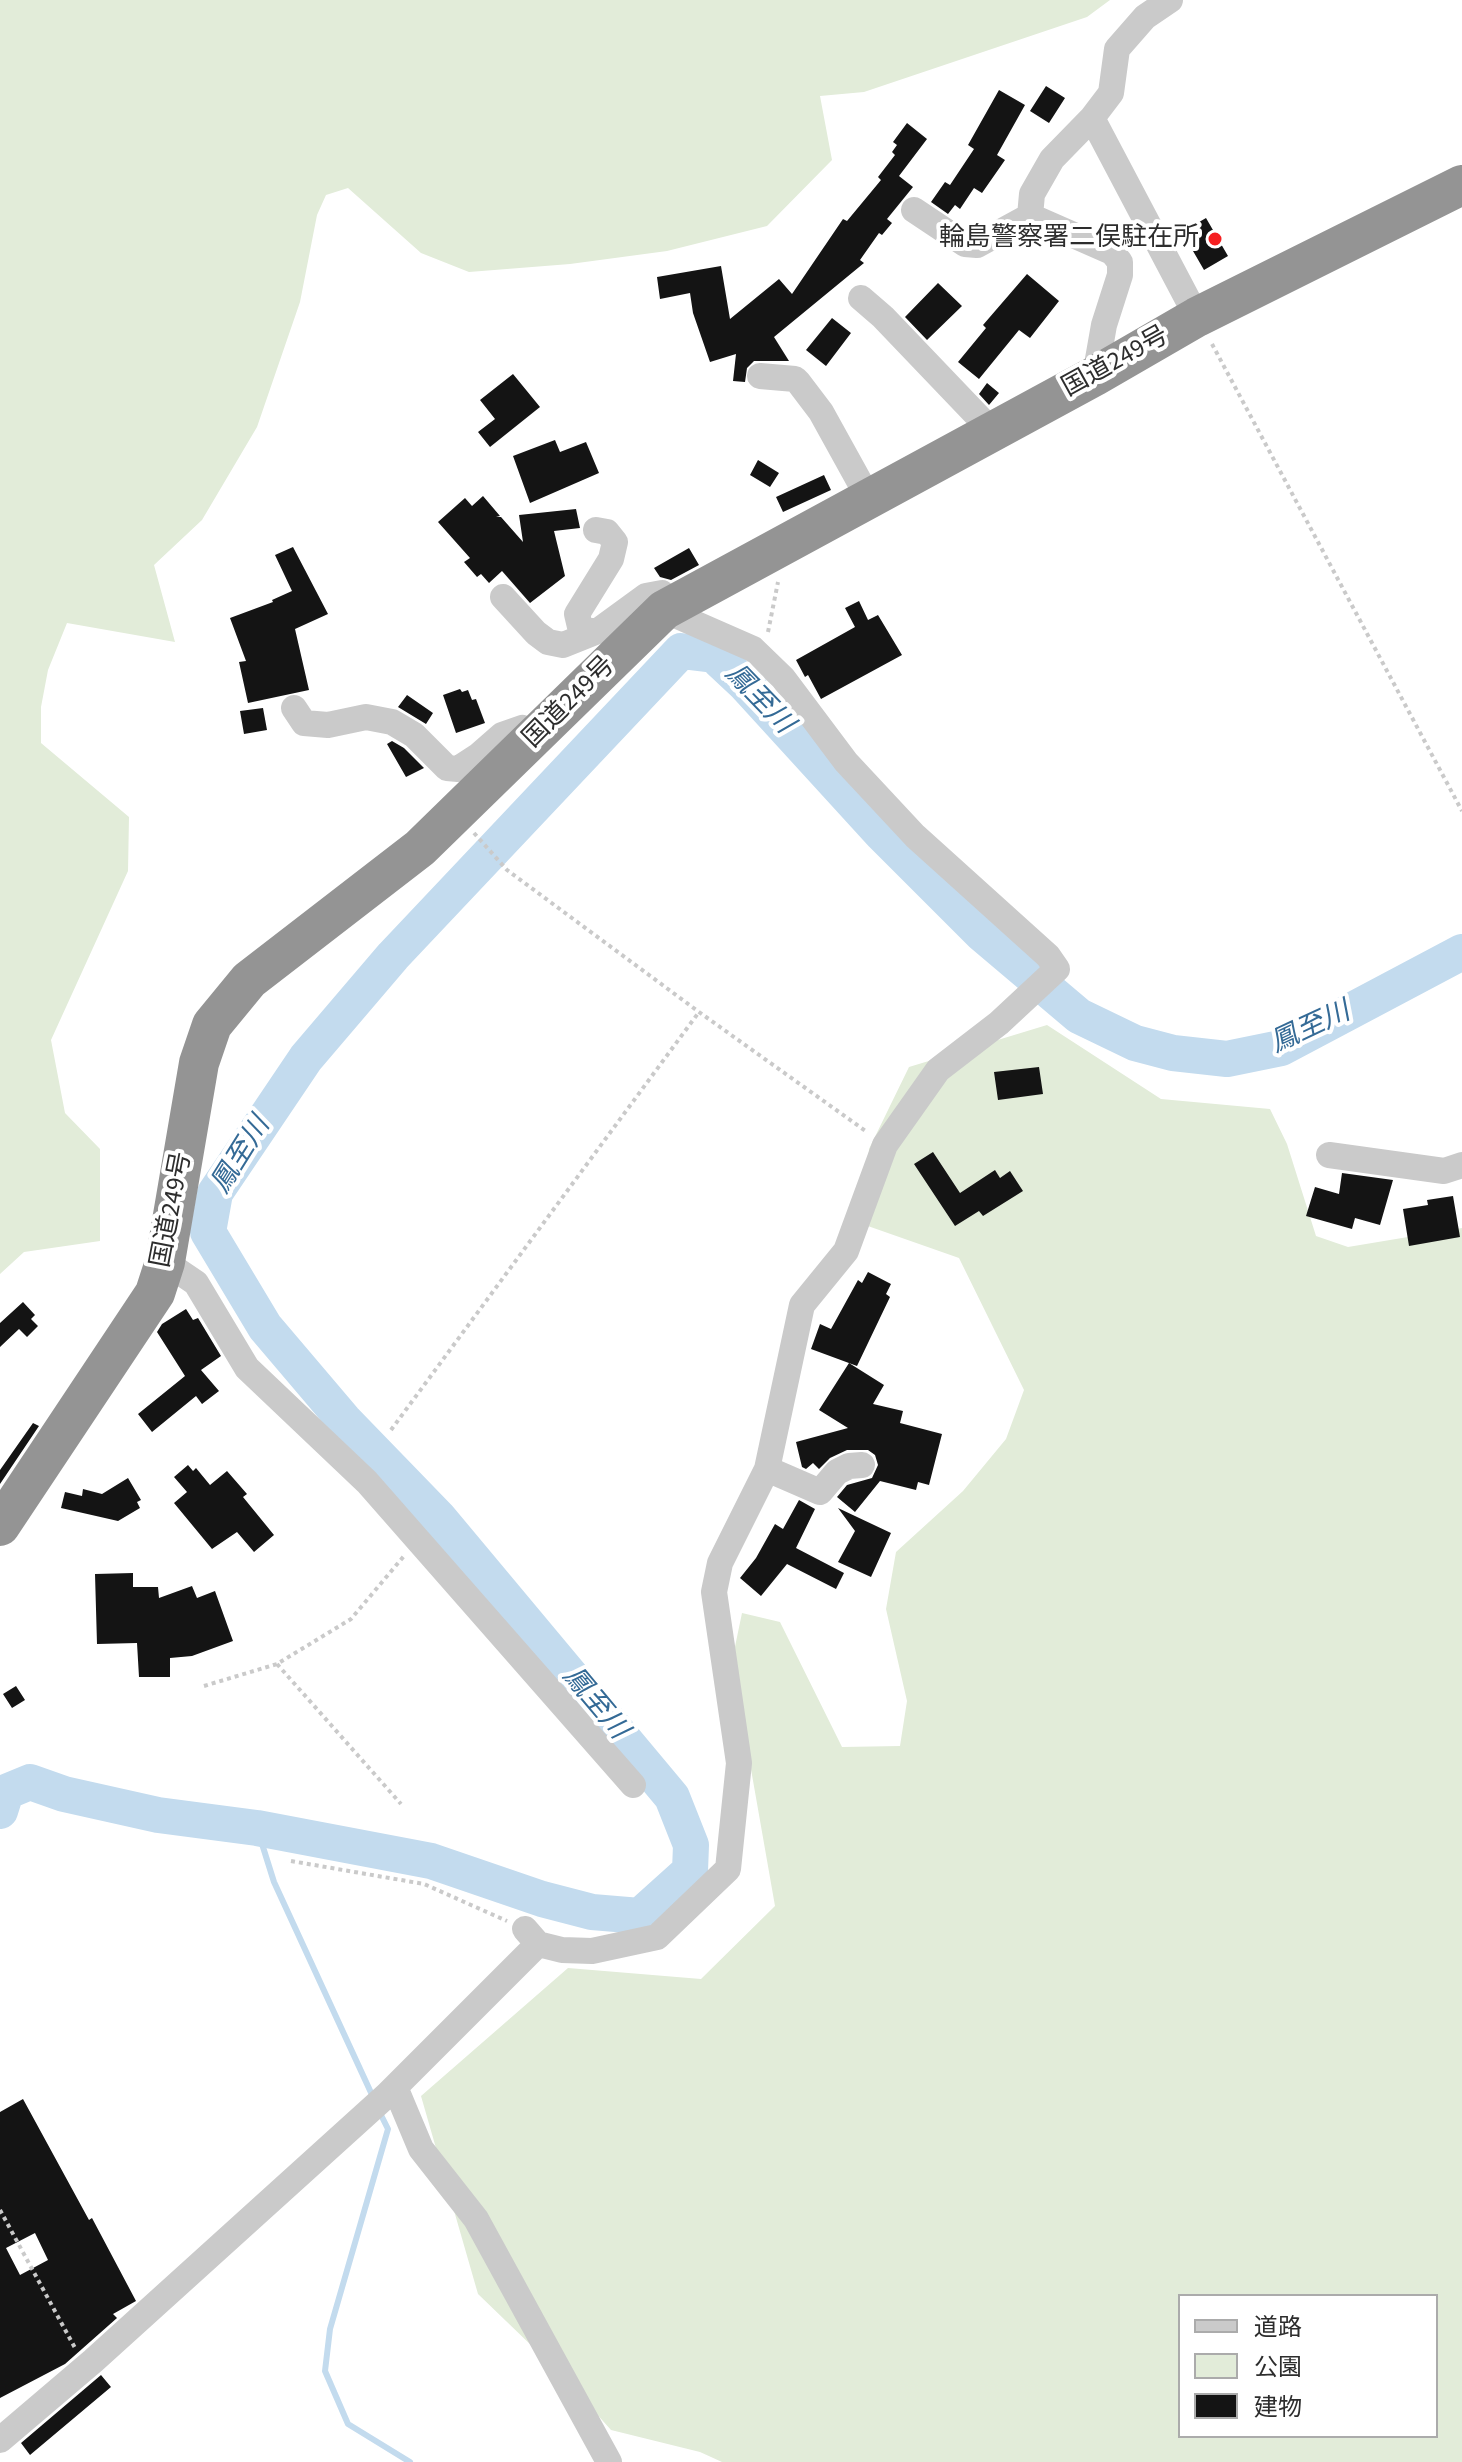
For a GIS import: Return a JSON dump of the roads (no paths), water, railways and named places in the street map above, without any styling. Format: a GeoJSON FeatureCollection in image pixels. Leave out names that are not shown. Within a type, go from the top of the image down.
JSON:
{"type":"FeatureCollection","features":[{"type":"Feature","properties":{"kind":"highway","name":"国道249号"},"geometry":{"type":"LineString","coordinates":[[0,1526],[155,1293],[165,1262],[199,1063],[212,1025],[249,980],[420,848],[668,608],[1095,376],[1197,317],[1462,185]]}},
{"type":"Feature","properties":{"kind":"street"},"geometry":{"type":"LineString","coordinates":[[1030,216],[1032,194],[1052,159],[1092,118],[1111,93],[1117,49],[1145,17],[1170,0]]}},
{"type":"Feature","properties":{"kind":"street"},"geometry":{"type":"LineString","coordinates":[[1092,118],[1197,317]]}},
{"type":"Feature","properties":{"kind":"street"},"geometry":{"type":"LineString","coordinates":[[914,210],[965,244],[977,245],[1030,216]]}},
{"type":"Feature","properties":{"kind":"street"},"geometry":{"type":"LineString","coordinates":[[1030,216],[1112,252],[1120,262],[1120,275],[1104,325],[1095,376]]}},
{"type":"Feature","properties":{"kind":"street"},"geometry":{"type":"LineString","coordinates":[[861,298],[992,431]]}},
{"type":"Feature","properties":{"kind":"street"},"geometry":{"type":"LineString","coordinates":[[760,376],[795,379],[799,383],[821,412],[868,497]]}},
{"type":"Feature","properties":{"kind":"street"},"geometry":{"type":"LineString","coordinates":[[596,530],[607,532],[615,542],[611,559],[577,614],[581,631],[598,631]]}},
{"type":"Feature","properties":{"kind":"street"},"geometry":{"type":"LineString","coordinates":[[0,2440],[86,2367],[391,2091],[531,1936],[562,1950],[592,1951],[657,1937],[728,1869],[739,1763],[714,1592],[720,1563],[767,1469],[802,1305],[846,1251],[885,1145],[938,1070],[999,1023],[1057,969],[1048,956],[915,836],[846,762],[783,678],[753,649],[668,608],[662,593],[646,596],[598,631],[563,645],[548,642],[536,633],[503,597]]}},
{"type":"Feature","properties":{"kind":"street"},"geometry":{"type":"LineString","coordinates":[[294,708],[304,723],[328,725],[366,717],[392,722],[414,735],[447,768],[458,769],[502,735],[522,728],[533,739]]}},
{"type":"Feature","properties":{"kind":"street"},"geometry":{"type":"LineString","coordinates":[[1329,1155],[1444,1171],[1462,1165]]}},
{"type":"Feature","properties":{"kind":"street"},"geometry":{"type":"LineString","coordinates":[[165,1262],[196,1283],[247,1368],[367,1482],[633,1785]]}},
{"type":"Feature","properties":{"kind":"street"},"geometry":{"type":"LineString","coordinates":[[767,1469],[820,1492],[837,1472],[849,1466],[862,1465]]}},
{"type":"Feature","properties":{"kind":"street"},"geometry":{"type":"LineString","coordinates":[[391,2091],[421,2149],[476,2219],[609,2462]]}},
{"type":"Feature","properties":{"kind":"waterway","name":"鳳至川"},"geometry":{"type":"LineString","coordinates":[[0,1811],[6,1792],[30,1782],[64,1794],[158,1815],[257,1828],[431,1861],[542,1899],[592,1912],[640,1916],[690,1871],[691,1845],[672,1797],[439,1518],[344,1420],[265,1327],[208,1232],[215,1193],[306,1058],[393,956],[681,651],[714,655],[745,684],[882,834],[982,934],[1079,1016],[1135,1043],[1173,1053],[1227,1059],[1281,1048],[1462,952]]}},
{"type":"Feature","properties":{"kind":"waterway"},"geometry":{"type":"LineString","coordinates":[[257,1828],[274,1882],[373,2097]]}},
{"type":"Feature","properties":{"kind":"waterway"},"geometry":{"type":"LineString","coordinates":[[379,2111],[388,2129],[330,2329],[325,2371],[348,2424],[410,2462]]}},
{"type":"Feature","properties":{"kind":"place","name":"輪島警察署二俣駐在所"},"geometry":{"type":"Point","coordinates":[1215,239]}}]}
